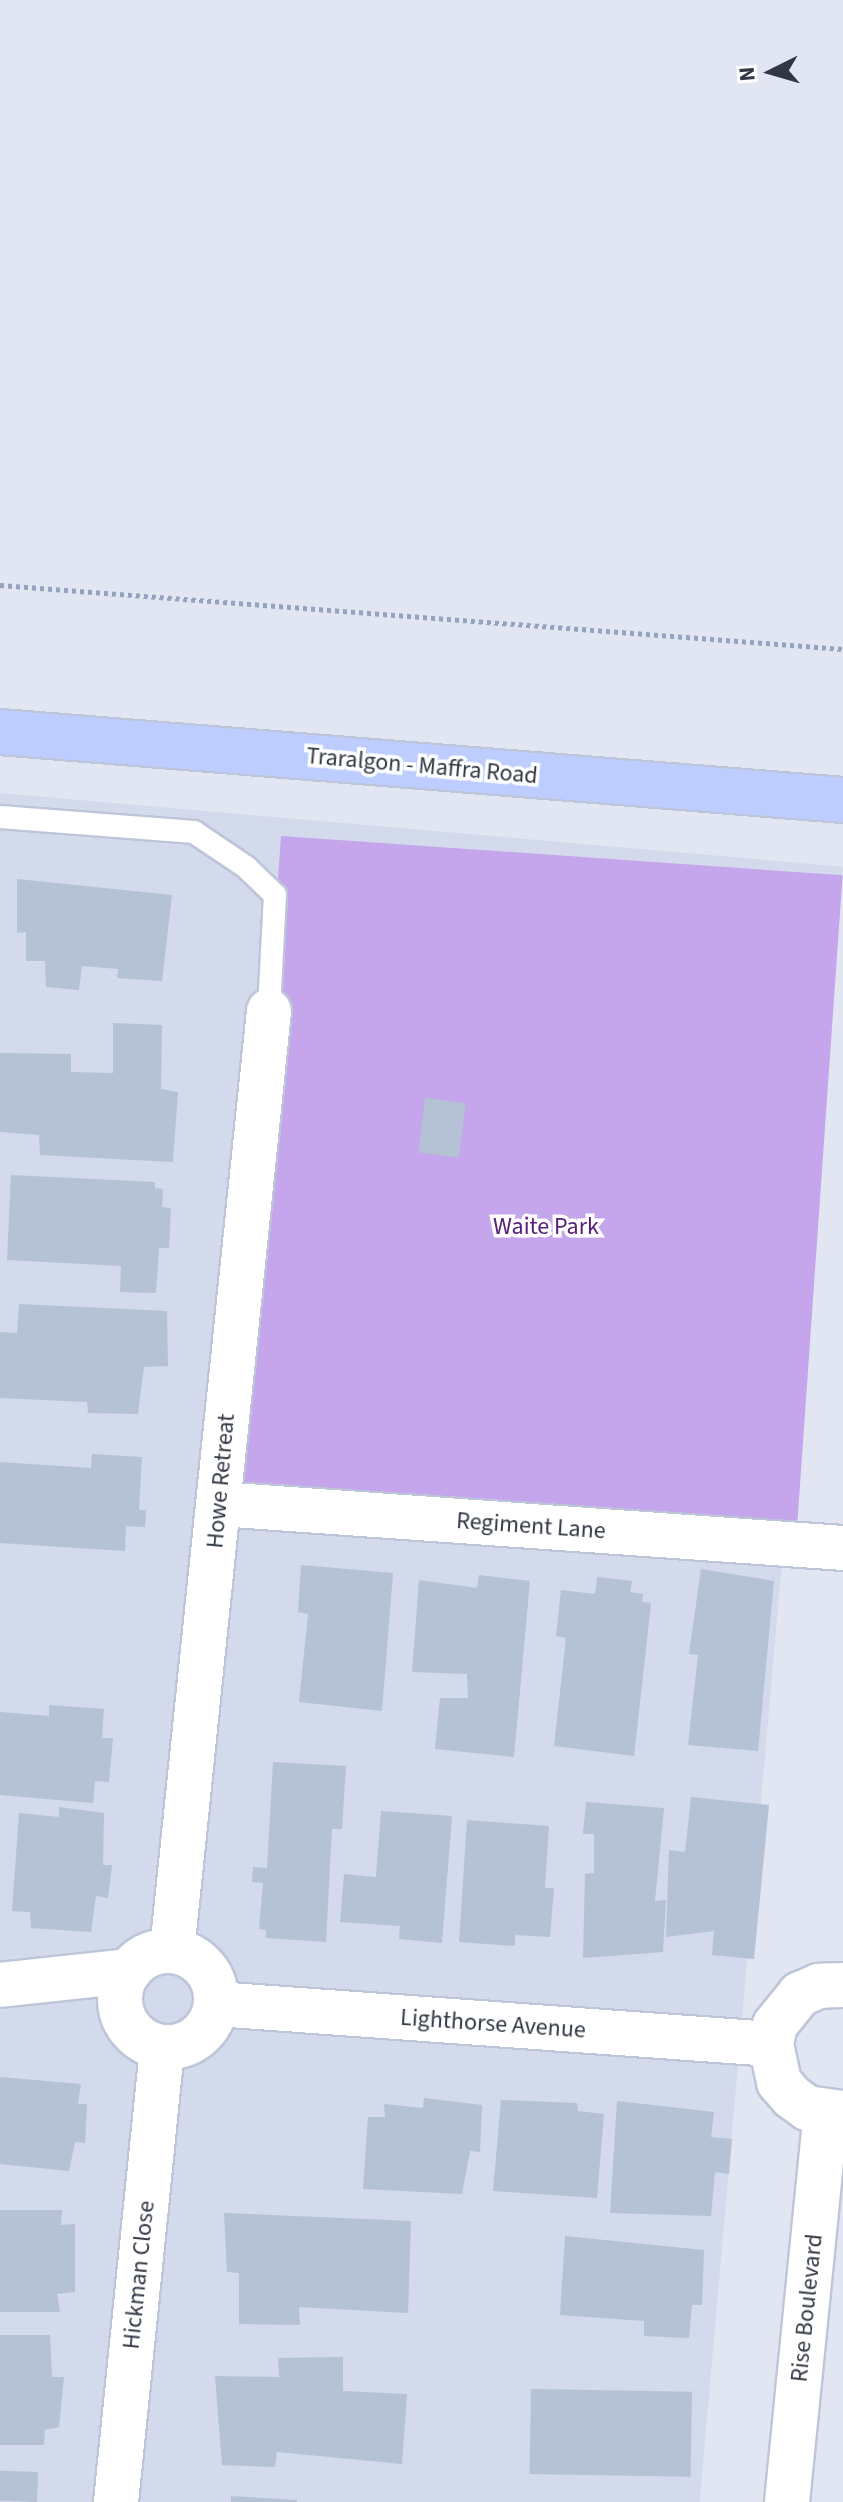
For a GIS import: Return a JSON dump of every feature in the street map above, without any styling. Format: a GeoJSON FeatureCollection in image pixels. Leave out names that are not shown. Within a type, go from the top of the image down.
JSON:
{"type":"FeatureCollection","features":[{"type":"Feature","properties":{"kind":"main road","name":"Traralgon - Maffra Road"},"geometry":{"type":"LineString","coordinates":[[0,732],[843,800]]}},
{"type":"Feature","properties":{"kind":"street","name":"Howe Retreat"},"geometry":{"type":"LineString","coordinates":[[172,1951],[269,1011]]}},
{"type":"Feature","properties":{"kind":"street","name":"Regiment Lane"},"geometry":{"type":"LineString","coordinates":[[219,1504],[843,1548]]}},
{"type":"Feature","properties":{"kind":"street"},"geometry":{"type":"LineString","coordinates":[[172,1951],[200,1963],[216,1989],[212,2020],[192,2042],[162,2048],[133,2033],[123,2019],[121,1986],[129,1971],[155,1952],[172,1951]]}},
{"type":"Feature","properties":{"kind":"street"},"geometry":{"type":"LineString","coordinates":[[11,1986],[38,1980],[129,1971]]}},
{"type":"Feature","properties":{"kind":"street"},"geometry":{"type":"LineString","coordinates":[[835,2113],[807,2108],[779,2082],[771,2044],[785,2007],[842,1974]]}},
{"type":"Feature","properties":{"kind":"street"},"geometry":{"type":"LineString","coordinates":[[11,1986],[35,2001],[123,2019]]}},
{"type":"Feature","properties":{"kind":"street","name":"Lighthorse Avenue"},"geometry":{"type":"LineString","coordinates":[[216,2004],[771,2044]]}},
{"type":"Feature","properties":{"kind":"street","name":"Hickman Close"},"geometry":{"type":"LineString","coordinates":[[116,2502],[162,2048]]}},
{"type":"Feature","properties":{"kind":"street","name":"Rise Boulevard"},"geometry":{"type":"LineString","coordinates":[[787,2502],[835,2113]]}},
{"type":"Feature","properties":{"kind":"lane"},"geometry":{"type":"LineString","coordinates":[[0,817],[194,832],[246,867],[275,895],[269,1011]]}},
{"type":"Feature","properties":{"kind":"path"},"geometry":{"type":"LineString","coordinates":[[0,585],[843,649]]}},
{"type":"Feature","properties":{"kind":"shaded area"},"geometry":{"type":"Polygon","coordinates":[[[0,793],[843,867],[700,2502],[0,2502],[0,793]]]}},
{"type":"Feature","properties":{"kind":"green space","name":"Waite Park"},"geometry":{"type":"Polygon","coordinates":[[[281,836],[843,875],[796,1545],[234,1505],[281,836]]]}},
{"type":"Feature","properties":{"kind":"building"},"geometry":{"type":"Polygon","coordinates":[[[17,879],[172,895],[162,981],[117,978],[118,969],[82,966],[79,990],[46,987],[45,961],[26,961],[26,932],[17,933],[17,879]]]}},
{"type":"Feature","properties":{"kind":"building"},"geometry":{"type":"Polygon","coordinates":[[[113,1023],[162,1025],[161,1089],[178,1092],[173,1162],[40,1155],[39,1135],[0,1132],[0,1053],[71,1054],[71,1072],[113,1073],[113,1023]]]}},
{"type":"Feature","properties":{"kind":"building"},"geometry":{"type":"Polygon","coordinates":[[[425,1098],[466,1103],[459,1158],[418,1153],[425,1098]]]}},
{"type":"Feature","properties":{"kind":"building"},"geometry":{"type":"Polygon","coordinates":[[[11,1175],[155,1182],[155,1188],[163,1189],[162,1207],[171,1208],[169,1248],[159,1248],[156,1293],[120,1292],[121,1266],[7,1260],[11,1175]]]}},
{"type":"Feature","properties":{"kind":"building"},"geometry":{"type":"Polygon","coordinates":[[[19,1304],[167,1311],[168,1366],[144,1367],[138,1414],[88,1413],[87,1402],[0,1398],[0,1332],[17,1333],[19,1304]]]}},
{"type":"Feature","properties":{"kind":"building"},"geometry":{"type":"Polygon","coordinates":[[[92,1454],[142,1457],[139,1510],[146,1510],[145,1527],[126,1526],[125,1551],[0,1543],[0,1462],[91,1468],[92,1454]]]}},
{"type":"Feature","properties":{"kind":"building"},"geometry":{"type":"Polygon","coordinates":[[[301,1565],[393,1573],[382,1711],[299,1702],[308,1614],[298,1612],[301,1565]]]}},
{"type":"Feature","properties":{"kind":"building"},"geometry":{"type":"Polygon","coordinates":[[[701,1569],[774,1581],[758,1751],[688,1745],[698,1655],[689,1654],[701,1569]]]}},
{"type":"Feature","properties":{"kind":"building"},"geometry":{"type":"Polygon","coordinates":[[[479,1575],[530,1581],[514,1757],[435,1749],[440,1698],[468,1698],[467,1674],[412,1672],[419,1580],[477,1588],[479,1575]]]}},
{"type":"Feature","properties":{"kind":"building"},"geometry":{"type":"Polygon","coordinates":[[[597,1577],[632,1581],[630,1592],[643,1594],[642,1602],[651,1603],[634,1756],[554,1746],[566,1638],[556,1636],[561,1590],[595,1594],[597,1577]]]}},
{"type":"Feature","properties":{"kind":"building"},"geometry":{"type":"Polygon","coordinates":[[[49,1705],[104,1709],[102,1738],[113,1738],[109,1782],[95,1781],[93,1803],[0,1795],[0,1712],[49,1716],[49,1705]]]}},
{"type":"Feature","properties":{"kind":"building"},"geometry":{"type":"Polygon","coordinates":[[[273,1762],[346,1766],[342,1829],[332,1829],[326,1942],[266,1938],[266,1930],[259,1929],[263,1883],[252,1882],[253,1867],[267,1868],[273,1762]]]}},
{"type":"Feature","properties":{"kind":"building"},"geometry":{"type":"Polygon","coordinates":[[[691,1797],[769,1805],[754,1959],[712,1955],[714,1931],[666,1937],[669,1850],[685,1852],[691,1797]]]}},
{"type":"Feature","properties":{"kind":"building"},"geometry":{"type":"Polygon","coordinates":[[[586,1802],[664,1808],[655,1901],[666,1900],[663,1952],[583,1958],[585,1874],[594,1873],[594,1834],[583,1834],[586,1802]]]}},
{"type":"Feature","properties":{"kind":"building"},"geometry":{"type":"Polygon","coordinates":[[[59,1807],[104,1813],[103,1865],[112,1865],[108,1898],[96,1896],[91,1932],[31,1928],[30,1912],[12,1911],[19,1813],[59,1817],[59,1807]]]}},
{"type":"Feature","properties":{"kind":"building"},"geometry":{"type":"Polygon","coordinates":[[[381,1811],[452,1816],[442,1943],[399,1939],[400,1926],[340,1922],[344,1874],[376,1877],[381,1811]]]}},
{"type":"Feature","properties":{"kind":"building"},"geometry":{"type":"Polygon","coordinates":[[[467,1820],[549,1826],[545,1888],[554,1888],[550,1937],[515,1935],[515,1946],[459,1942],[467,1820]]]}},
{"type":"Feature","properties":{"kind":"building"},"geometry":{"type":"Polygon","coordinates":[[[0,2077],[81,2084],[78,2104],[87,2104],[85,2143],[75,2142],[69,2171],[0,2164],[0,2077]]]}},
{"type":"Feature","properties":{"kind":"building"},"geometry":{"type":"Polygon","coordinates":[[[424,2098],[482,2105],[480,2152],[470,2151],[462,2194],[363,2189],[368,2117],[385,2117],[384,2104],[423,2108],[424,2098]]]}},
{"type":"Feature","properties":{"kind":"building"},"geometry":{"type":"Polygon","coordinates":[[[501,2100],[577,2103],[578,2111],[604,2114],[597,2198],[493,2191],[501,2100]]]}},
{"type":"Feature","properties":{"kind":"building"},"geometry":{"type":"Polygon","coordinates":[[[617,2101],[714,2112],[711,2137],[732,2139],[729,2174],[715,2172],[711,2216],[610,2213],[617,2101]]]}},
{"type":"Feature","properties":{"kind":"building"},"geometry":{"type":"Polygon","coordinates":[[[0,2210],[62,2210],[61,2225],[75,2224],[75,2292],[57,2294],[60,2312],[0,2312],[0,2210]]]}},
{"type":"Feature","properties":{"kind":"building"},"geometry":{"type":"Polygon","coordinates":[[[224,2213],[411,2221],[408,2313],[299,2307],[300,2325],[239,2324],[239,2273],[227,2272],[224,2213]]]}},
{"type":"Feature","properties":{"kind":"building"},"geometry":{"type":"Polygon","coordinates":[[[565,2236],[704,2250],[702,2305],[692,2305],[689,2338],[644,2336],[644,2321],[560,2315],[565,2236]]]}},
{"type":"Feature","properties":{"kind":"building"},"geometry":{"type":"Polygon","coordinates":[[[0,2335],[50,2335],[52,2377],[64,2377],[59,2427],[45,2430],[44,2445],[0,2445],[0,2335]]]}},
{"type":"Feature","properties":{"kind":"building"},"geometry":{"type":"Polygon","coordinates":[[[343,2357],[343,2391],[407,2394],[402,2464],[277,2452],[275,2467],[222,2465],[215,2376],[279,2377],[278,2358],[343,2357]]]}},
{"type":"Feature","properties":{"kind":"building"},"geometry":{"type":"Polygon","coordinates":[[[531,2389],[692,2392],[690,2477],[530,2474],[531,2389]]]}},
{"type":"Feature","properties":{"kind":"building"},"geometry":{"type":"Polygon","coordinates":[[[0,2471],[38,2472],[37,2502],[0,2501],[0,2471]]]}},
{"type":"Feature","properties":{"kind":"building"},"geometry":{"type":"Polygon","coordinates":[[[231,2496],[297,2500],[297,2502],[231,2502],[231,2496]]]}}]}
